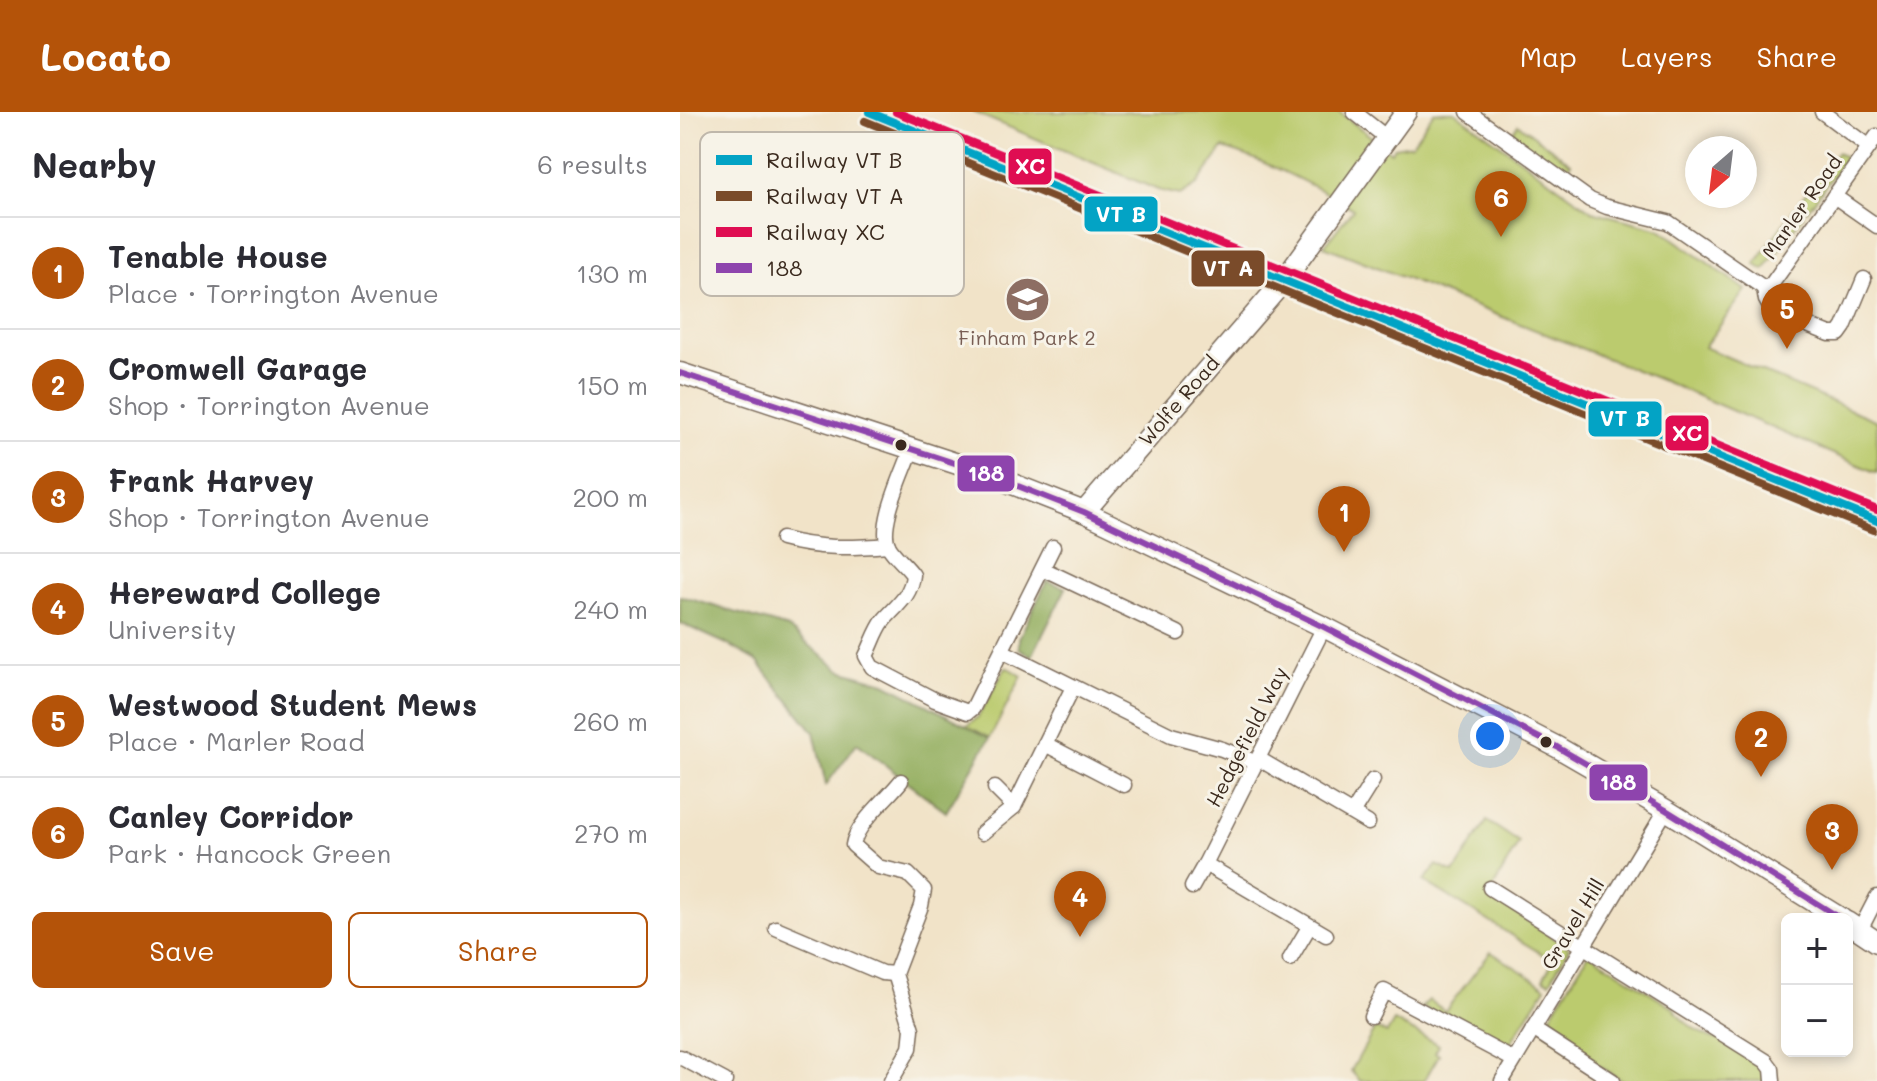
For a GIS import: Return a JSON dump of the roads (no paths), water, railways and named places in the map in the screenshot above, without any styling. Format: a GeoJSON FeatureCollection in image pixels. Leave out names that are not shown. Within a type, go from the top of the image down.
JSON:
{"type":"FeatureCollection","features":[{"type":"Feature","properties":{"kind":"street"},"geometry":{"type":"LineString","coordinates":[[1354,112],[1387,138]]}},
{"type":"Feature","properties":{"kind":"street"},"geometry":{"type":"LineString","coordinates":[[1290,272],[1406,112]]}},
{"type":"Feature","properties":{"kind":"street"},"geometry":{"type":"LineString","coordinates":[[1468,112],[1590,200],[1668,222],[1764,288]]}},
{"type":"Feature","properties":{"kind":"street"},"geometry":{"type":"LineString","coordinates":[[1822,112],[1873,141]]}},
{"type":"Feature","properties":{"kind":"street","name":"Marler Road"},"geometry":{"type":"LineString","coordinates":[[1864,279],[1839,334],[1830,334],[1772,311],[1764,288],[1771,285],[1873,141]]}},
{"type":"Feature","properties":{"kind":"street"},"geometry":{"type":"LineString","coordinates":[[1834,196],[1877,226]]}},
{"type":"Feature","properties":{"kind":"street","name":"Wolfe Road"},"geometry":{"type":"LineString","coordinates":[[1084,512],[1275,291]]}},
{"type":"Feature","properties":{"kind":"street"},"geometry":{"type":"LineString","coordinates":[[680,373],[1005,480],[1084,512],[1480,706],[1666,810],[1856,928],[1877,897]]}},
{"type":"Feature","properties":{"kind":"street"},"geometry":{"type":"LineString","coordinates":[[911,451],[890,509],[886,532],[888,545],[913,575],[912,586],[882,622],[866,656],[872,667],[935,700],[968,712],[973,708],[1053,547]]}},
{"type":"Feature","properties":{"kind":"street"},"geometry":{"type":"LineString","coordinates":[[782,539],[809,547],[835,549],[888,545]]}},
{"type":"Feature","properties":{"kind":"street"},"geometry":{"type":"LineString","coordinates":[[1043,569],[1178,633]]}},
{"type":"Feature","properties":{"kind":"street","name":"Hedgefield Way"},"geometry":{"type":"LineString","coordinates":[[1192,887],[1324,627]]}},
{"type":"Feature","properties":{"kind":"street"},"geometry":{"type":"LineString","coordinates":[[1002,651],[1171,735],[1258,761],[1368,823]]}},
{"type":"Feature","properties":{"kind":"street"},"geometry":{"type":"LineString","coordinates":[[982,833],[1014,807],[1073,687]]}},
{"type":"Feature","properties":{"kind":"street"},"geometry":{"type":"LineString","coordinates":[[1045,744],[1124,785]]}},
{"type":"Feature","properties":{"kind":"street"},"geometry":{"type":"LineString","coordinates":[[1353,812],[1373,780]]}},
{"type":"Feature","properties":{"kind":"street"},"geometry":{"type":"LineString","coordinates":[[891,1081],[910,1048],[912,1029],[895,974],[924,890],[908,874],[878,867],[853,845],[861,828],[901,781]]}},
{"type":"Feature","properties":{"kind":"street"},"geometry":{"type":"LineString","coordinates":[[995,788],[1014,807]]}},
{"type":"Feature","properties":{"kind":"street","name":"Gravel Hill"},"geometry":{"type":"LineString","coordinates":[[1502,1081],[1666,810]]}},
{"type":"Feature","properties":{"kind":"street"},"geometry":{"type":"LineString","coordinates":[[1205,864],[1326,935]]}},
{"type":"Feature","properties":{"kind":"street"},"geometry":{"type":"LineString","coordinates":[[1490,888],[1766,1061],[1772,1069],[1773,1081]]}},
{"type":"Feature","properties":{"kind":"street"},"geometry":{"type":"LineString","coordinates":[[1290,959],[1309,927]]}},
{"type":"Feature","properties":{"kind":"street"},"geometry":{"type":"LineString","coordinates":[[776,928],[882,973],[895,974]]}},
{"type":"Feature","properties":{"kind":"street"},"geometry":{"type":"LineString","coordinates":[[1371,1016],[1384,991],[1514,1060]]}},
{"type":"Feature","properties":{"kind":"street"},"geometry":{"type":"LineString","coordinates":[[1533,1029],[1613,1081]]}},
{"type":"Feature","properties":{"kind":"street"},"geometry":{"type":"LineString","coordinates":[[680,1057],[725,1081]]}},
{"type":"Feature","properties":{"kind":"rail line","name":"XC"},"geometry":{"type":"LineString","coordinates":[[896,112],[945,132]]}},
{"type":"Feature","properties":{"kind":"rail line","name":"XC"},"geometry":{"type":"LineString","coordinates":[[964,140],[1877,510]]}},
{"type":"Feature","properties":{"kind":"place","name":"Canley Corridor"},"geometry":{"type":"Point","coordinates":[1501,237]}},
{"type":"Feature","properties":{"kind":"place","name":"Finham Park 2"},"geometry":{"type":"Point","coordinates":[1027,299]}},
{"type":"Feature","properties":{"kind":"place","name":"Westwood Student Mews"},"geometry":{"type":"Point","coordinates":[1787,349]}},
{"type":"Feature","properties":{"kind":"place","name":"Tenable House"},"geometry":{"type":"Point","coordinates":[1344,552]}},
{"type":"Feature","properties":{"kind":"place","name":"Cromwell Garage"},"geometry":{"type":"Point","coordinates":[1761,777]}},
{"type":"Feature","properties":{"kind":"place","name":"Frank Harvey"},"geometry":{"type":"Point","coordinates":[1832,870]}},
{"type":"Feature","properties":{"kind":"place","name":"Hereward College"},"geometry":{"type":"Point","coordinates":[1080,937]}}]}
